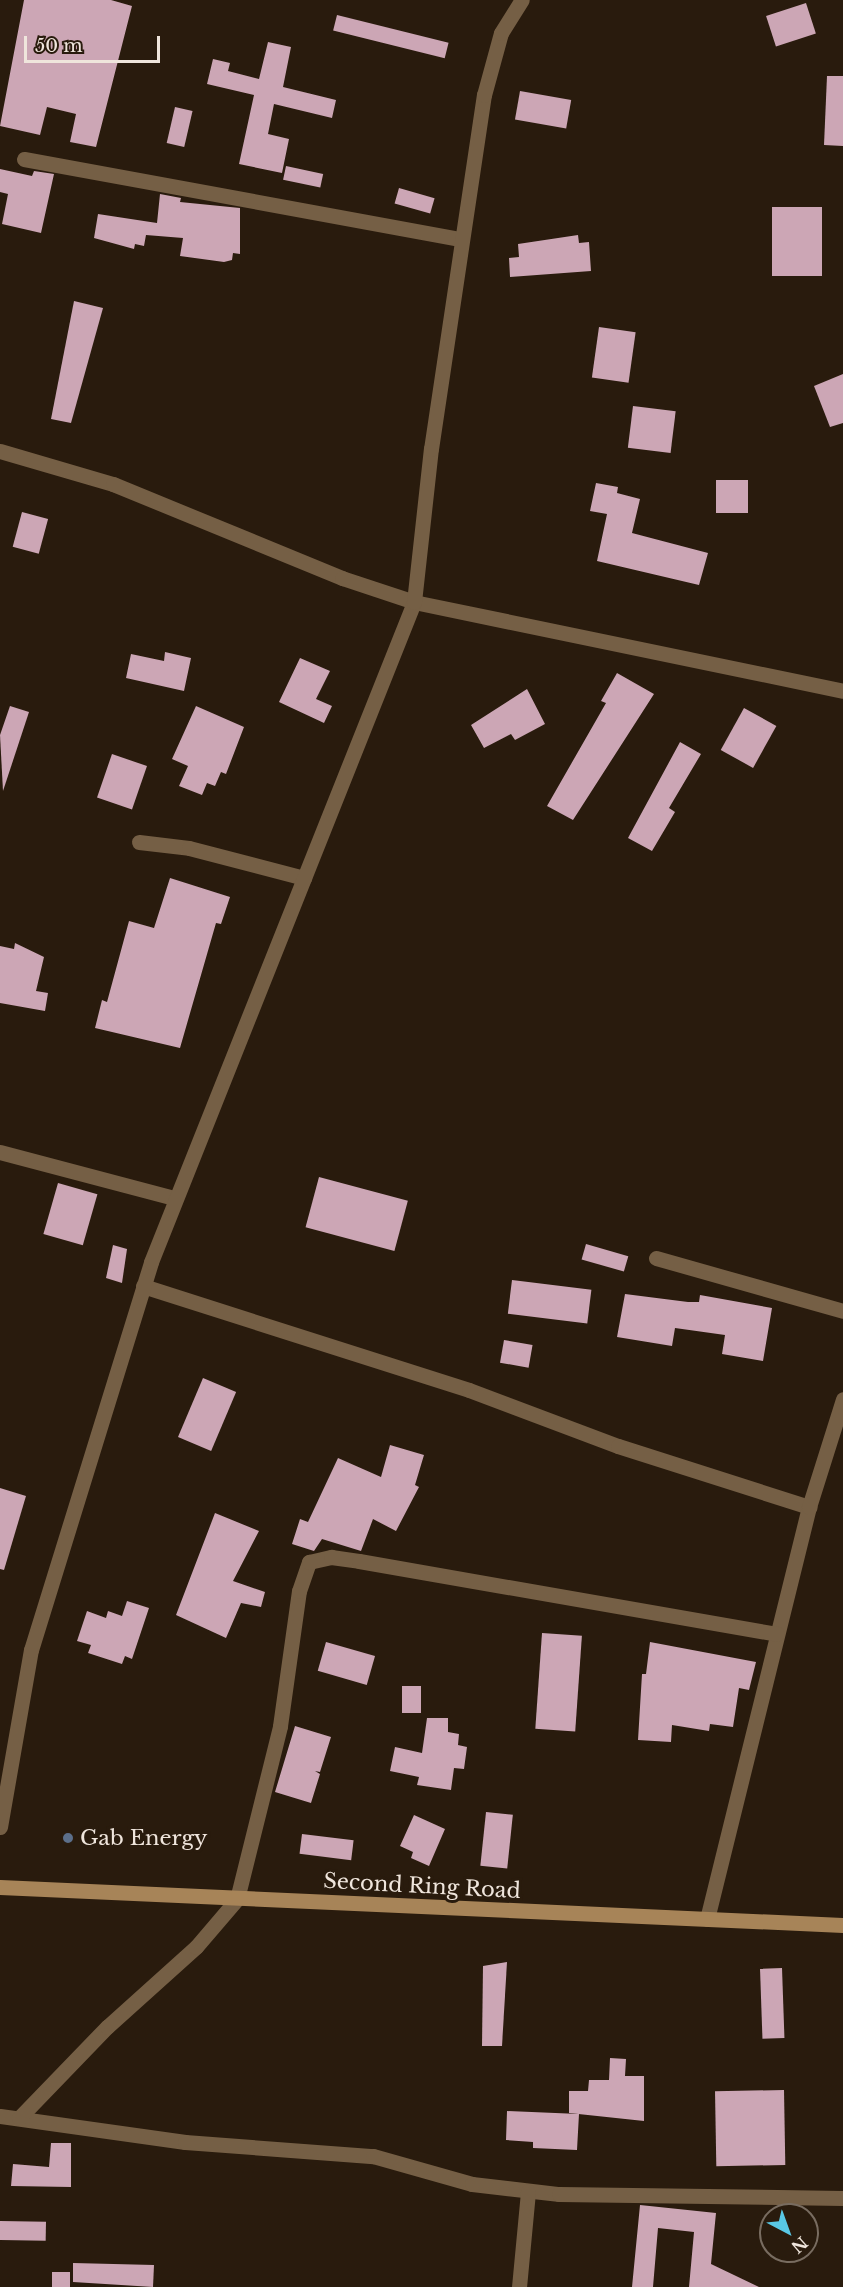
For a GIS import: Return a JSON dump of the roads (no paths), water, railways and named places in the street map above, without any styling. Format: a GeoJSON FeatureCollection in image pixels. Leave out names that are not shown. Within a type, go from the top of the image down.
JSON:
{"type":"FeatureCollection","features":[{"type":"Feature","properties":{"kind":"street"},"geometry":{"type":"LineString","coordinates":[[0,1827],[31,1650],[143,1286],[174,1198],[414,602],[431,449],[484,95],[501,33],[522,0]]}},
{"type":"Feature","properties":{"kind":"street"},"geometry":{"type":"LineString","coordinates":[[24,159],[462,239]]}},
{"type":"Feature","properties":{"kind":"street"},"geometry":{"type":"LineString","coordinates":[[0,451],[113,484],[342,578],[414,602],[843,691]]}},
{"type":"Feature","properties":{"kind":"street"},"geometry":{"type":"LineString","coordinates":[[139,842],[189,848],[304,878]]}},
{"type":"Feature","properties":{"kind":"street"},"geometry":{"type":"LineString","coordinates":[[0,1152],[174,1198]]}},
{"type":"Feature","properties":{"kind":"street"},"geometry":{"type":"LineString","coordinates":[[656,1258],[843,1311]]}},
{"type":"Feature","properties":{"kind":"street"},"geometry":{"type":"LineString","coordinates":[[143,1286],[470,1390],[618,1446],[809,1507]]}},
{"type":"Feature","properties":{"kind":"street"},"geometry":{"type":"LineString","coordinates":[[707,1919],[809,1507],[843,1400]]}},
{"type":"Feature","properties":{"kind":"street"},"geometry":{"type":"LineString","coordinates":[[20,2118],[107,2027],[196,1947],[237,1899],[278,1738],[292,1660],[298,1591],[309,1562],[331,1557],[359,1561],[777,1634]]}},
{"type":"Feature","properties":{"kind":"street","name":"Second Ring Road"},"geometry":{"type":"LineString","coordinates":[[0,1887],[843,1925]]}},
{"type":"Feature","properties":{"kind":"street"},"geometry":{"type":"LineString","coordinates":[[0,2116],[185,2142],[373,2156],[472,2184],[528,2191],[843,2198]]}},
{"type":"Feature","properties":{"kind":"street"},"geometry":{"type":"LineString","coordinates":[[519,2287],[528,2191]]}},
{"type":"Feature","properties":{"kind":"place","name":"Gab Energy"},"geometry":{"type":"Point","coordinates":[68,1838]}}]}
